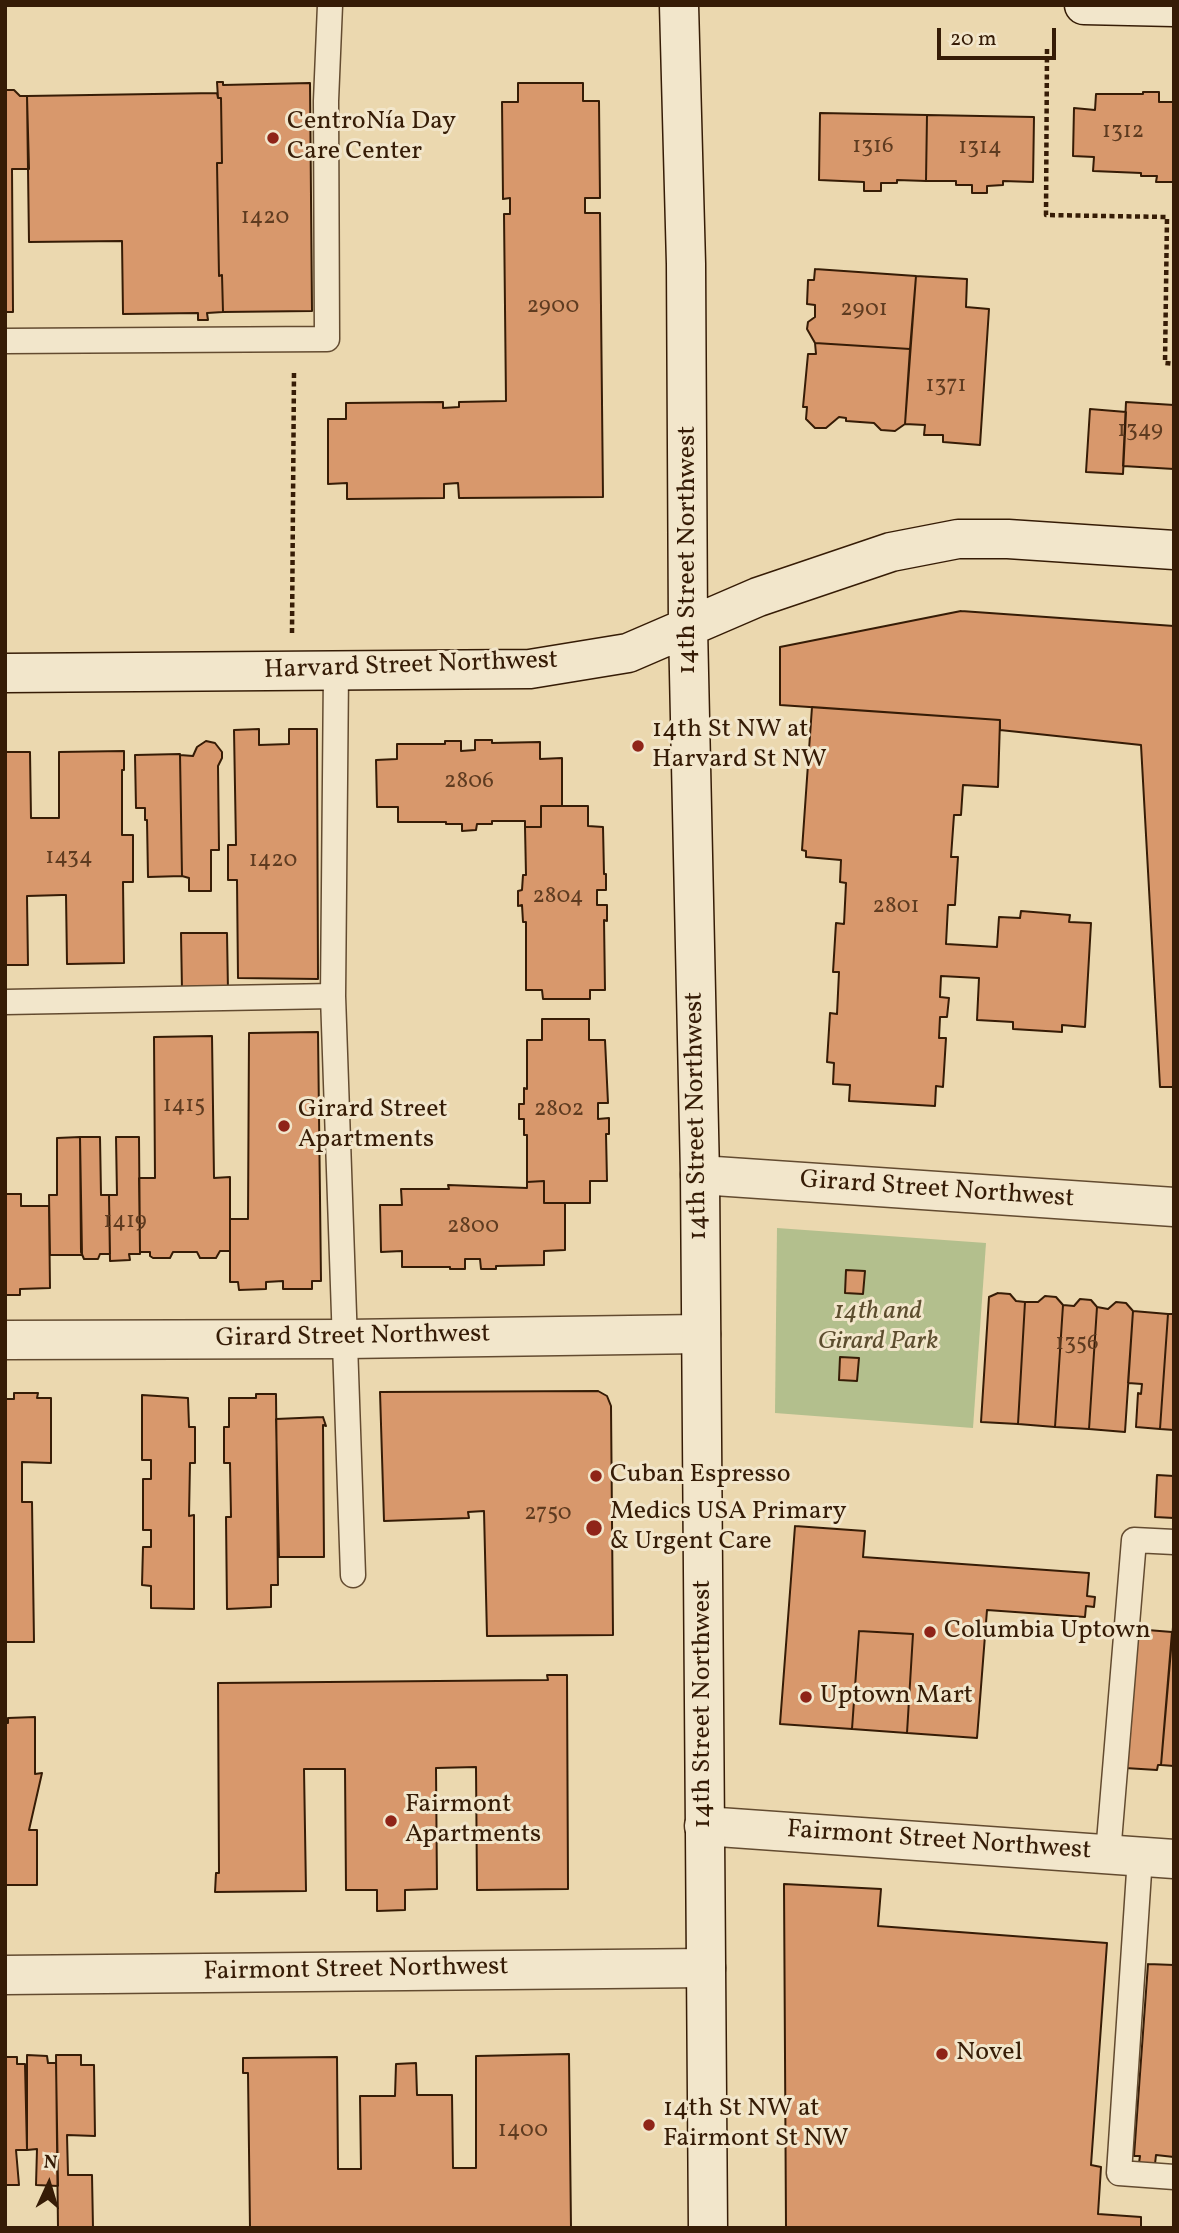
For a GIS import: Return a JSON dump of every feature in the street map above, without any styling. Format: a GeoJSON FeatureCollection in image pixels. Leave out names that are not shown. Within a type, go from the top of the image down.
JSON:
{"type":"FeatureCollection","features":[{"type":"Feature","properties":{"kind":"main road","name":"14th Street Northwest"},"geometry":{"type":"LineString","coordinates":[[679,5],[686,264],[688,627],[700,1175],[708,2228]]}},
{"type":"Feature","properties":{"kind":"main road"},"geometry":{"type":"LineString","coordinates":[[1084,5],[1174,7]]}},
{"type":"Feature","properties":{"kind":"main road","name":"Harvard Street Northwest"},"geometry":{"type":"LineString","coordinates":[[5,673],[530,669],[628,653],[758,597],[891,552],[958,539],[1008,539],[1174,550]]}},
{"type":"Feature","properties":{"kind":"main road","name":"Girard Street Northwest"},"geometry":{"type":"LineString","coordinates":[[700,1175],[1174,1207]]}},
{"type":"Feature","properties":{"kind":"main road","name":"Girard Street Northwest"},"geometry":{"type":"LineString","coordinates":[[5,1340],[701,1334]]}},
{"type":"Feature","properties":{"kind":"main road","name":"Fairmont Street Northwest"},"geometry":{"type":"LineString","coordinates":[[705,1826],[1140,1857]]}},
{"type":"Feature","properties":{"kind":"main road","name":"Fairmont Street Northwest"},"geometry":{"type":"LineString","coordinates":[[5,1975],[706,1968]]}},
{"type":"Feature","properties":{"kind":"lane"},"geometry":{"type":"LineString","coordinates":[[5,341],[327,339],[326,101],[330,5]]}},
{"type":"Feature","properties":{"kind":"lane"},"geometry":{"type":"LineString","coordinates":[[336,671],[332,996],[353,1575]]}},
{"type":"Feature","properties":{"kind":"lane"},"geometry":{"type":"LineString","coordinates":[[5,1002],[332,996]]}},
{"type":"Feature","properties":{"kind":"lane"},"geometry":{"type":"LineString","coordinates":[[1174,1542],[1134,1539],[1140,1857],[1119,2173],[1174,2177]]}},
{"type":"Feature","properties":{"kind":"path"},"geometry":{"type":"LineString","coordinates":[[1047,48],[1046,215],[1167,217],[1165,363],[1174,364]]}},
{"type":"Feature","properties":{"kind":"path"},"geometry":{"type":"LineString","coordinates":[[291,671],[294,340]]}},
{"type":"Feature","properties":{"kind":"green space","name":"14th and Girard Park"},"geometry":{"type":"Polygon","coordinates":[[[777,1228],[986,1243],[973,1428],[775,1413],[777,1228]]]}},
{"type":"Feature","properties":{"kind":"building"},"geometry":{"type":"Polygon","coordinates":[[[217,82],[223,82],[223,85],[310,83],[312,311],[223,312],[222,275],[219,276],[217,163],[222,163],[221,98],[218,98],[217,82]]]}},
{"type":"Feature","properties":{"kind":"building"},"geometry":{"type":"Polygon","coordinates":[[[518,83],[583,83],[583,101],[599,101],[600,198],[585,198],[585,213],[600,213],[603,497],[459,498],[458,483],[444,484],[444,498],[347,499],[347,483],[328,484],[328,419],[346,419],[346,403],[443,402],[443,408],[459,407],[459,402],[506,401],[504,214],[510,214],[510,198],[503,199],[502,102],[518,102],[518,83]]]}},
{"type":"Feature","properties":{"kind":"building"},"geometry":{"type":"Polygon","coordinates":[[[5,90],[14,90],[20,96],[27,96],[29,169],[12,169],[13,312],[5,312],[5,90]]]}},
{"type":"Feature","properties":{"kind":"building"},"geometry":{"type":"Polygon","coordinates":[[[1159,92],[1159,102],[1174,102],[1173,182],[1156,182],[1157,176],[1141,176],[1141,173],[1093,171],[1094,157],[1073,156],[1074,108],[1095,110],[1096,94],[1159,92]]]}},
{"type":"Feature","properties":{"kind":"building"},"geometry":{"type":"Polygon","coordinates":[[[217,93],[218,98],[221,98],[222,163],[217,163],[219,276],[222,275],[223,312],[207,313],[208,320],[198,320],[198,313],[123,314],[122,241],[29,242],[27,96],[217,93]]]}},
{"type":"Feature","properties":{"kind":"building"},"geometry":{"type":"Polygon","coordinates":[[[820,113],[927,115],[926,181],[897,180],[897,183],[881,183],[881,191],[864,191],[864,182],[819,180],[820,113]]]}},
{"type":"Feature","properties":{"kind":"building"},"geometry":{"type":"Polygon","coordinates":[[[927,115],[1034,117],[1033,182],[1003,181],[1003,185],[987,186],[987,193],[972,193],[972,185],[956,185],[956,181],[926,181],[927,115]]]}},
{"type":"Feature","properties":{"kind":"building"},"geometry":{"type":"Polygon","coordinates":[[[815,269],[916,276],[910,349],[815,343],[807,329],[808,322],[815,317],[815,305],[807,304],[808,280],[814,280],[815,269]]]}},
{"type":"Feature","properties":{"kind":"building"},"geometry":{"type":"Polygon","coordinates":[[[916,276],[967,279],[966,307],[989,309],[980,445],[943,442],[943,435],[924,435],[925,425],[905,424],[916,276]]]}},
{"type":"Feature","properties":{"kind":"building"},"geometry":{"type":"Polygon","coordinates":[[[815,343],[910,349],[905,424],[895,431],[881,430],[874,423],[846,421],[846,418],[839,417],[826,428],[815,428],[806,419],[807,407],[803,407],[808,354],[816,354],[815,343]]]}},
{"type":"Feature","properties":{"kind":"building"},"geometry":{"type":"Polygon","coordinates":[[[1126,402],[1174,405],[1174,469],[1123,466],[1126,402]]]}},
{"type":"Feature","properties":{"kind":"building"},"geometry":{"type":"Polygon","coordinates":[[[1090,409],[1126,412],[1123,474],[1086,472],[1090,409]]]}},
{"type":"Feature","properties":{"kind":"building"},"geometry":{"type":"Polygon","coordinates":[[[961,611],[1174,626],[1174,1087],[1160,1087],[1141,745],[1000,730],[1000,720],[780,705],[780,647],[961,611]]]}},
{"type":"Feature","properties":{"kind":"building"},"geometry":{"type":"Polygon","coordinates":[[[812,707],[1000,720],[998,787],[963,785],[961,815],[954,815],[951,857],[958,857],[955,905],[948,905],[946,944],[997,947],[999,917],[1020,918],[1021,911],[1070,915],[1069,922],[1091,923],[1085,1027],[1062,1025],[1062,1032],[1013,1029],[1013,1022],[977,1020],[979,978],[941,976],[940,997],[949,998],[947,1017],[940,1017],[939,1038],[946,1038],[943,1087],[936,1086],[935,1106],[849,1101],[850,1085],[833,1084],[834,1063],[827,1062],[830,1013],[837,1014],[839,972],[833,972],[836,923],[844,924],[846,883],[840,882],[841,860],[806,857],[806,851],[802,850],[812,707]]]}},
{"type":"Feature","properties":{"kind":"building"},"geometry":{"type":"Polygon","coordinates":[[[259,729],[259,745],[289,744],[289,729],[317,729],[318,979],[238,978],[237,880],[228,880],[228,845],[236,845],[234,730],[259,729]]]}},
{"type":"Feature","properties":{"kind":"building"},"geometry":{"type":"Polygon","coordinates":[[[475,740],[492,740],[492,743],[540,742],[540,759],[562,758],[562,806],[541,806],[541,827],[525,827],[525,821],[492,821],[492,824],[477,824],[476,830],[462,831],[462,824],[398,822],[398,807],[377,807],[376,760],[397,759],[397,744],[445,744],[445,741],[461,741],[461,751],[475,750],[475,740]]]}},
{"type":"Feature","properties":{"kind":"building"},"geometry":{"type":"Polygon","coordinates":[[[206,741],[215,743],[222,752],[218,766],[219,850],[211,850],[211,891],[189,891],[189,878],[182,876],[180,755],[193,756],[197,747],[206,741]]]}},
{"type":"Feature","properties":{"kind":"building"},"geometry":{"type":"Polygon","coordinates":[[[124,751],[122,835],[133,835],[133,882],[123,882],[124,963],[67,964],[66,895],[62,895],[27,896],[28,965],[5,965],[5,752],[30,752],[31,818],[59,818],[59,752],[124,751]]]}},
{"type":"Feature","properties":{"kind":"building"},"geometry":{"type":"Polygon","coordinates":[[[180,754],[182,876],[148,877],[147,820],[145,808],[136,808],[135,755],[180,754]]]}},
{"type":"Feature","properties":{"kind":"building"},"geometry":{"type":"Polygon","coordinates":[[[541,806],[588,806],[588,826],[603,827],[606,890],[597,890],[597,905],[607,905],[607,921],[604,920],[605,990],[590,990],[590,999],[543,999],[542,990],[526,990],[526,922],[523,922],[522,905],[518,906],[518,891],[522,890],[523,875],[526,875],[525,827],[541,827],[541,806]]]}},
{"type":"Feature","properties":{"kind":"building"},"geometry":{"type":"Polygon","coordinates":[[[181,933],[227,933],[228,991],[182,991],[181,933]]]}},
{"type":"Feature","properties":{"kind":"building"},"geometry":{"type":"Polygon","coordinates":[[[542,1019],[589,1019],[589,1040],[605,1040],[608,1103],[598,1103],[598,1119],[609,1118],[609,1134],[606,1134],[607,1181],[590,1181],[590,1203],[544,1203],[544,1181],[527,1182],[527,1135],[524,1135],[524,1119],[519,1119],[519,1104],[524,1104],[524,1088],[527,1089],[527,1040],[542,1040],[542,1019]]]}},
{"type":"Feature","properties":{"kind":"building","name":"Girard Street Apartments"},"geometry":{"type":"Polygon","coordinates":[[[318,1032],[321,1281],[312,1281],[312,1289],[283,1289],[283,1281],[266,1282],[266,1289],[239,1290],[238,1282],[230,1282],[230,1219],[248,1219],[249,1033],[318,1032]]]}},
{"type":"Feature","properties":{"kind":"building"},"geometry":{"type":"Polygon","coordinates":[[[212,1036],[214,1178],[230,1177],[230,1251],[220,1251],[216,1258],[200,1258],[197,1252],[173,1252],[170,1258],[153,1258],[150,1252],[140,1252],[139,1178],[155,1178],[154,1037],[212,1036]]]}},
{"type":"Feature","properties":{"kind":"building"},"geometry":{"type":"Polygon","coordinates":[[[80,1137],[82,1255],[50,1255],[49,1195],[57,1195],[57,1138],[80,1137]]]}},
{"type":"Feature","properties":{"kind":"building"},"geometry":{"type":"Polygon","coordinates":[[[80,1137],[100,1137],[101,1195],[109,1195],[110,1254],[100,1254],[98,1259],[84,1259],[81,1252],[80,1137]]]}},
{"type":"Feature","properties":{"kind":"building"},"geometry":{"type":"Polygon","coordinates":[[[116,1137],[139,1137],[140,1254],[129,1254],[130,1260],[110,1261],[109,1195],[117,1195],[116,1137]]]}},
{"type":"Feature","properties":{"kind":"building"},"geometry":{"type":"Polygon","coordinates":[[[544,1181],[544,1203],[565,1203],[565,1250],[544,1251],[544,1265],[481,1269],[480,1259],[465,1259],[465,1269],[402,1267],[402,1251],[381,1252],[380,1205],[402,1205],[401,1189],[449,1189],[448,1185],[527,1188],[527,1182],[544,1181]]]}},
{"type":"Feature","properties":{"kind":"building"},"geometry":{"type":"Polygon","coordinates":[[[5,1194],[21,1194],[21,1206],[49,1206],[50,1288],[20,1289],[20,1295],[5,1295],[5,1194]]]}},
{"type":"Feature","properties":{"kind":"building"},"geometry":{"type":"Polygon","coordinates":[[[846,1270],[865,1271],[863,1294],[845,1293],[846,1270]]]}},
{"type":"Feature","properties":{"kind":"building"},"geometry":{"type":"Polygon","coordinates":[[[998,1293],[1010,1294],[1016,1301],[1025,1302],[1018,1424],[981,1422],[989,1297],[998,1293]]]}},
{"type":"Feature","properties":{"kind":"building"},"geometry":{"type":"Polygon","coordinates":[[[1045,1296],[1056,1297],[1063,1305],[1055,1427],[1018,1424],[1025,1302],[1038,1302],[1045,1296]]]}},
{"type":"Feature","properties":{"kind":"building"},"geometry":{"type":"Polygon","coordinates":[[[1080,1299],[1091,1300],[1097,1307],[1089,1429],[1055,1427],[1063,1305],[1074,1306],[1080,1299]]]}},
{"type":"Feature","properties":{"kind":"building"},"geometry":{"type":"Polygon","coordinates":[[[1116,1302],[1126,1303],[1133,1311],[1125,1432],[1089,1429],[1097,1307],[1108,1309],[1116,1302]]]}},
{"type":"Feature","properties":{"kind":"building"},"geometry":{"type":"Polygon","coordinates":[[[1133,1311],[1168,1314],[1160,1429],[1136,1427],[1138,1393],[1141,1394],[1142,1384],[1128,1383],[1133,1311]]]}},
{"type":"Feature","properties":{"kind":"building"},"geometry":{"type":"Polygon","coordinates":[[[1168,1314],[1174,1314],[1174,1430],[1160,1429],[1168,1314]]]}},
{"type":"Feature","properties":{"kind":"building"},"geometry":{"type":"Polygon","coordinates":[[[840,1357],[859,1358],[857,1381],[839,1380],[840,1357]]]}},
{"type":"Feature","properties":{"kind":"building"},"geometry":{"type":"Polygon","coordinates":[[[598,1391],[607,1396],[611,1406],[613,1635],[487,1636],[484,1511],[468,1512],[469,1518],[384,1521],[380,1392],[598,1391]]]}},
{"type":"Feature","properties":{"kind":"building"},"geometry":{"type":"Polygon","coordinates":[[[14,1393],[38,1393],[37,1398],[51,1398],[51,1463],[22,1462],[22,1502],[32,1502],[34,1642],[5,1642],[5,1399],[14,1399],[14,1393]]]}},
{"type":"Feature","properties":{"kind":"building"},"geometry":{"type":"Polygon","coordinates":[[[256,1394],[276,1394],[278,1585],[271,1585],[271,1607],[227,1609],[226,1517],[231,1517],[230,1463],[224,1463],[224,1427],[229,1427],[229,1398],[256,1398],[256,1394]]]}},
{"type":"Feature","properties":{"kind":"building"},"geometry":{"type":"Polygon","coordinates":[[[142,1395],[188,1398],[189,1427],[195,1427],[195,1463],[190,1463],[189,1516],[194,1515],[194,1609],[151,1608],[151,1586],[142,1585],[143,1547],[151,1547],[151,1530],[143,1530],[143,1479],[151,1479],[151,1460],[142,1460],[142,1395]]]}},
{"type":"Feature","properties":{"kind":"building"},"geometry":{"type":"Polygon","coordinates":[[[323,1417],[326,1426],[323,1425],[324,1557],[279,1557],[276,1419],[323,1417]]]}},
{"type":"Feature","properties":{"kind":"building"},"geometry":{"type":"Polygon","coordinates":[[[1157,1475],[1174,1476],[1174,1518],[1155,1517],[1157,1475]]]}},
{"type":"Feature","properties":{"kind":"building","name":"Columbia Uptown"},"geometry":{"type":"Polygon","coordinates":[[[795,1526],[865,1531],[863,1557],[1089,1573],[1087,1596],[1095,1597],[1094,1607],[1086,1606],[1085,1617],[987,1610],[977,1738],[907,1733],[913,1634],[859,1631],[852,1729],[780,1724],[795,1526]]]}},
{"type":"Feature","properties":{"kind":"building"},"geometry":{"type":"Polygon","coordinates":[[[1174,1627],[1174,1766],[1161,1765],[1174,1627]]]}},
{"type":"Feature","properties":{"kind":"building"},"geometry":{"type":"Polygon","coordinates":[[[1135,1629],[1172,1632],[1161,1765],[1158,1765],[1157,1770],[1125,1768],[1135,1629]]]}},
{"type":"Feature","properties":{"kind":"building"},"geometry":{"type":"Polygon","coordinates":[[[859,1631],[913,1634],[907,1733],[852,1729],[859,1631]]]}},
{"type":"Feature","properties":{"kind":"building","name":"Fairmont Apartments"},"geometry":{"type":"Polygon","coordinates":[[[547,1675],[567,1675],[568,1889],[477,1890],[476,1767],[436,1768],[437,1889],[405,1890],[405,1910],[377,1911],[377,1890],[346,1890],[345,1769],[304,1769],[306,1891],[215,1892],[216,1873],[219,1873],[218,1683],[548,1680],[547,1675]]]}},
{"type":"Feature","properties":{"kind":"building"},"geometry":{"type":"Polygon","coordinates":[[[35,1717],[35,1774],[42,1773],[29,1830],[37,1830],[37,1885],[5,1885],[5,1723],[8,1723],[8,1718],[35,1717]]]}},
{"type":"Feature","properties":{"kind":"building","name":"Novel"},"geometry":{"type":"Polygon","coordinates":[[[784,1884],[881,1889],[878,1926],[1107,1943],[1091,2165],[1101,2167],[1098,2214],[1141,2217],[1141,2228],[786,2228],[784,1884]]]}},
{"type":"Feature","properties":{"kind":"building"},"geometry":{"type":"Polygon","coordinates":[[[1148,1964],[1174,1965],[1174,2157],[1156,2155],[1155,2164],[1139,2163],[1140,2156],[1134,2156],[1148,1964]]]}},
{"type":"Feature","properties":{"kind":"building"},"geometry":{"type":"Polygon","coordinates":[[[569,2054],[571,2228],[250,2228],[248,2073],[243,2073],[243,2058],[337,2057],[338,2169],[361,2169],[360,2096],[395,2096],[396,2064],[416,2063],[417,2095],[452,2095],[453,2168],[476,2168],[476,2056],[569,2054]]]}},
{"type":"Feature","properties":{"kind":"building"},"geometry":{"type":"Polygon","coordinates":[[[27,2055],[47,2056],[48,2063],[56,2063],[58,2186],[36,2185],[37,2149],[27,2150],[27,2055]]]}},
{"type":"Feature","properties":{"kind":"building"},"geometry":{"type":"Polygon","coordinates":[[[56,2055],[81,2055],[81,2065],[94,2065],[95,2136],[67,2135],[68,2175],[92,2175],[93,2228],[58,2228],[56,2055]]]}},
{"type":"Feature","properties":{"kind":"building"},"geometry":{"type":"Polygon","coordinates":[[[5,2057],[17,2057],[17,2064],[25,2064],[27,2150],[16,2150],[19,2185],[5,2185],[5,2057]]]}},
{"type":"Feature","properties":{"kind":"place","name":"CentroNía Day Care Center"},"geometry":{"type":"Point","coordinates":[273,138]}},
{"type":"Feature","properties":{"kind":"place","name":"14th St NW at Harvard St NW"},"geometry":{"type":"Point","coordinates":[638,746]}},
{"type":"Feature","properties":{"kind":"place","name":"Girard Street Apartments"},"geometry":{"type":"Point","coordinates":[284,1126]}},
{"type":"Feature","properties":{"kind":"place","name":"Cuban Espresso"},"geometry":{"type":"Point","coordinates":[596,1476]}},
{"type":"Feature","properties":{"kind":"place","name":"Medics USA Primary & Urgent Care"},"geometry":{"type":"Point","coordinates":[594,1528]}},
{"type":"Feature","properties":{"kind":"place","name":"Columbia Uptown"},"geometry":{"type":"Point","coordinates":[930,1632]}},
{"type":"Feature","properties":{"kind":"place","name":"Uptown Mart"},"geometry":{"type":"Point","coordinates":[806,1697]}},
{"type":"Feature","properties":{"kind":"place","name":"Fairmont Apartments"},"geometry":{"type":"Point","coordinates":[391,1821]}},
{"type":"Feature","properties":{"kind":"place","name":"Novel"},"geometry":{"type":"Point","coordinates":[942,2054]}},
{"type":"Feature","properties":{"kind":"place","name":"14th St NW at Fairmont St NW"},"geometry":{"type":"Point","coordinates":[649,2125]}}]}
